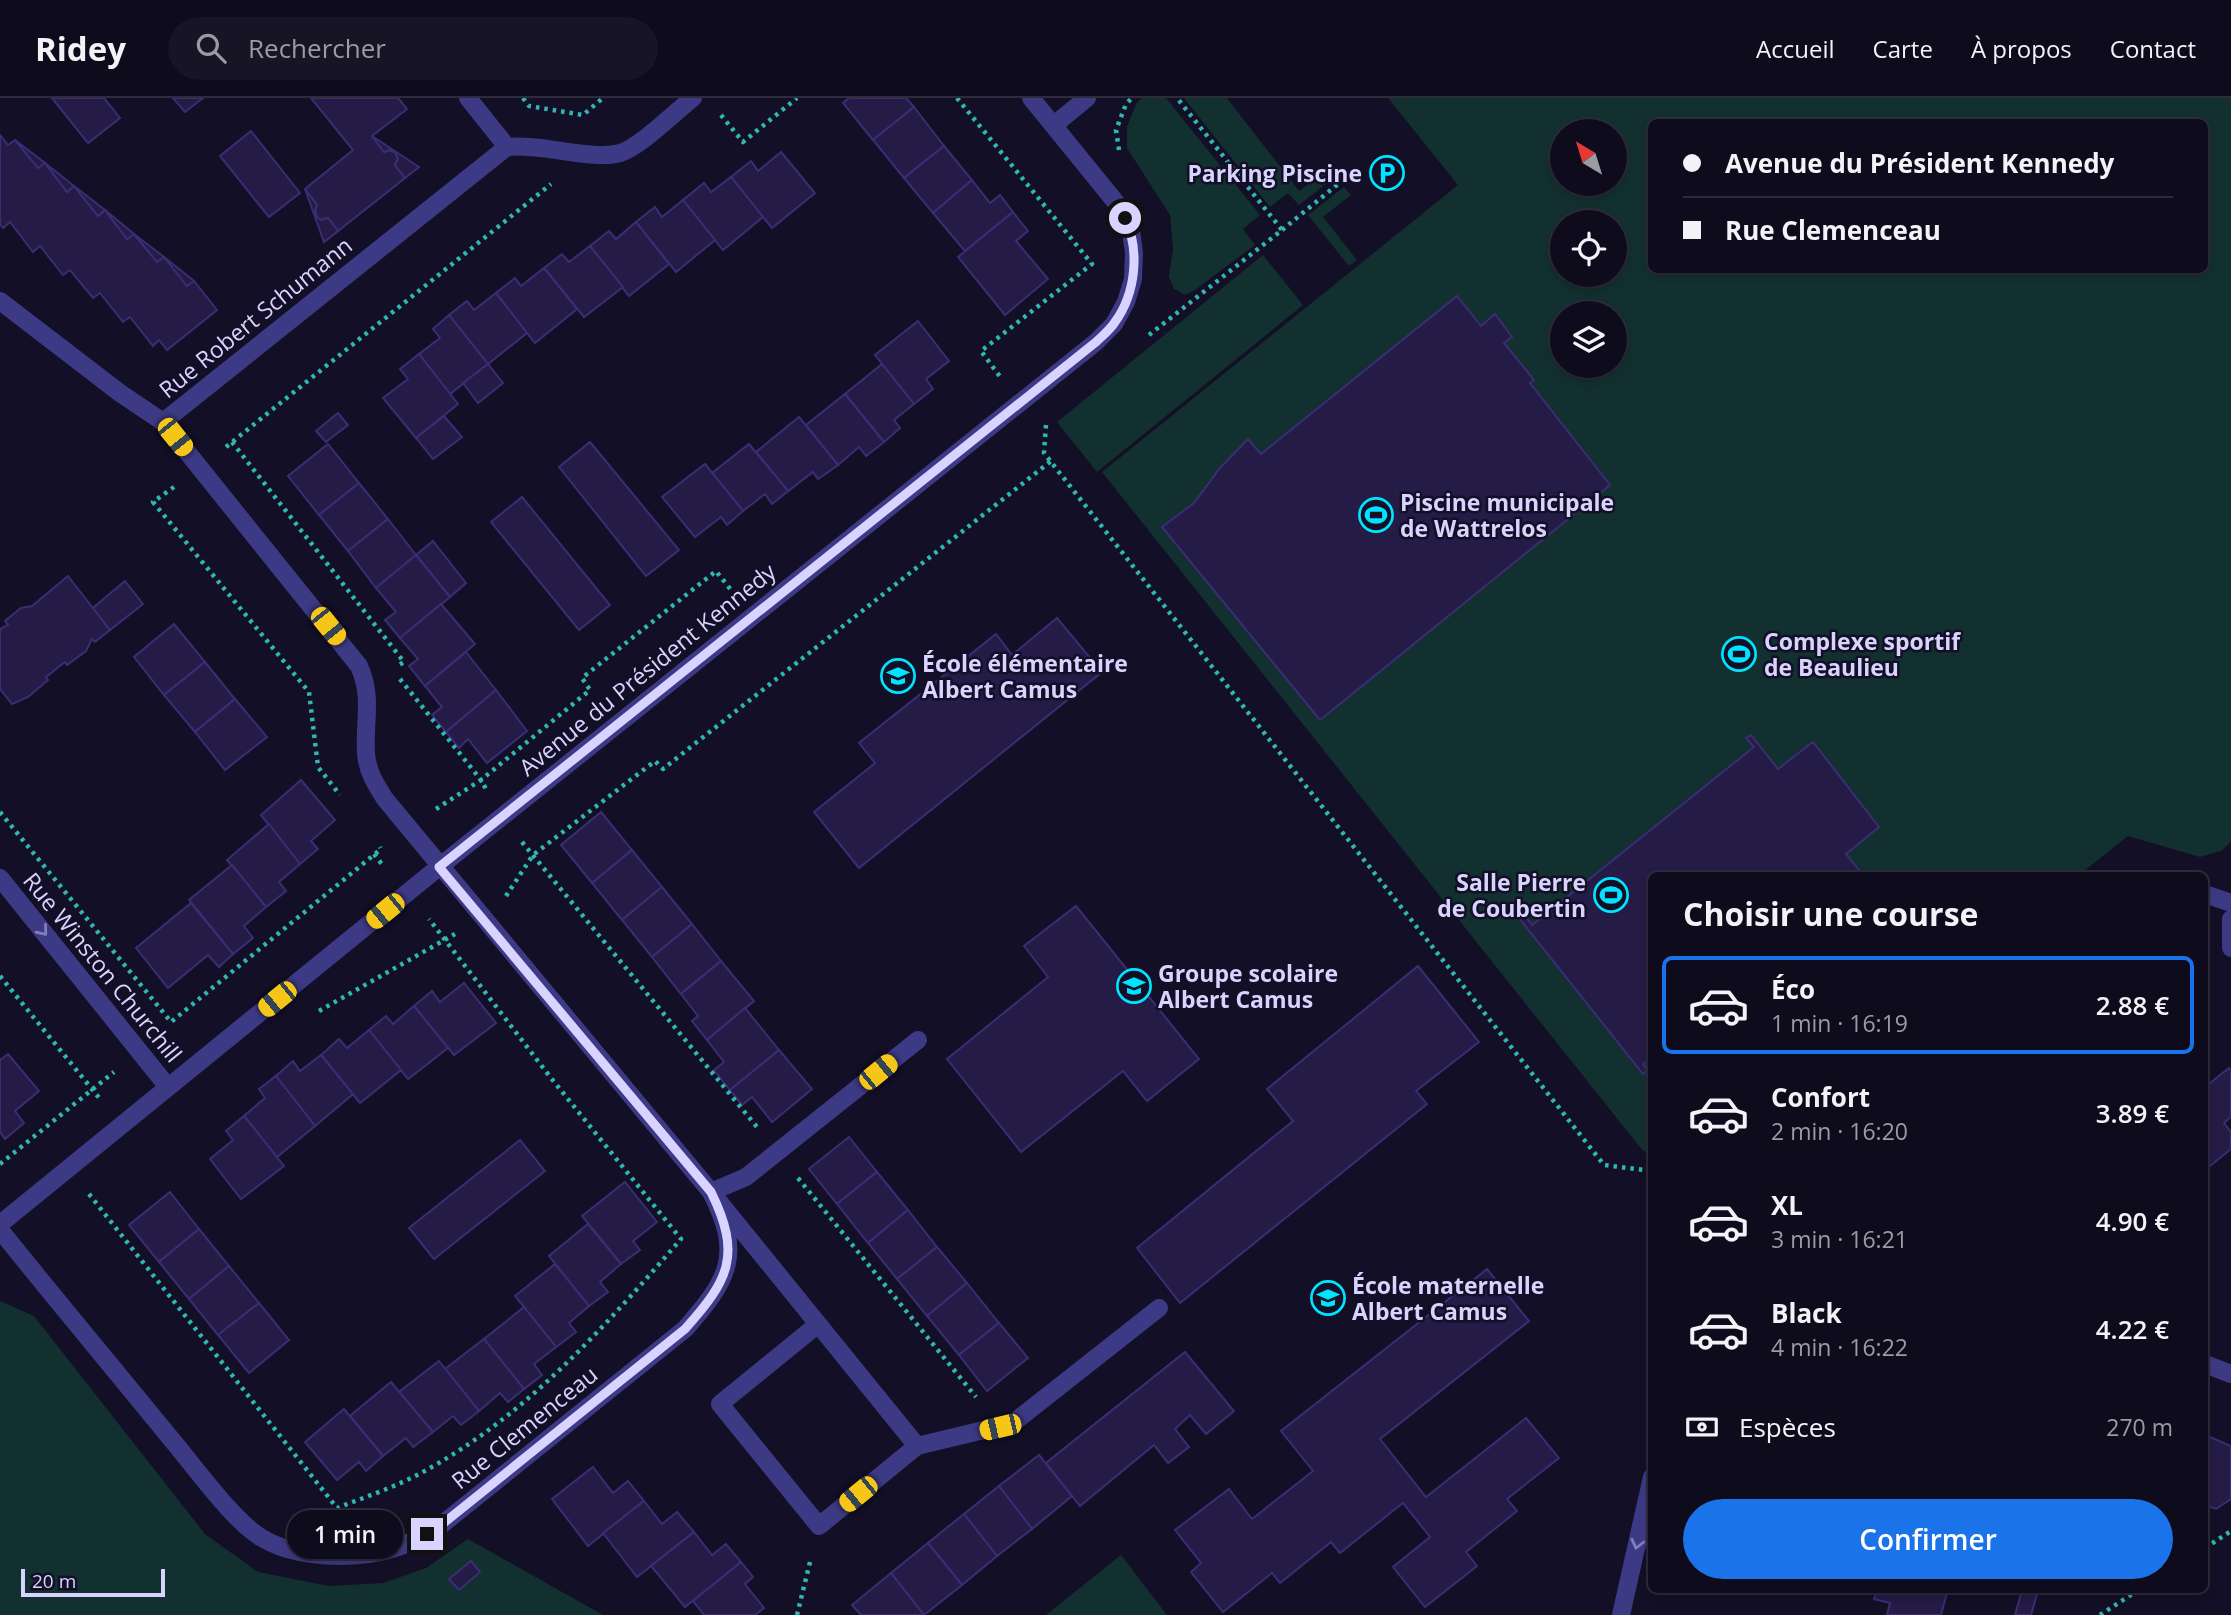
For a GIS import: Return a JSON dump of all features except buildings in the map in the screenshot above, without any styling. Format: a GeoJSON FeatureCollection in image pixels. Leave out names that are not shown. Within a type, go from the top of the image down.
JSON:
{"type":"FeatureCollection","features":[{"type":"Feature","properties":{"kind":"street"},"geometry":{"type":"LineString","coordinates":[[468,98],[507,147],[522,145],[604,155],[619,153],[632,147],[693,98]]}},
{"type":"Feature","properties":{"kind":"street"},"geometry":{"type":"LineString","coordinates":[[1031,98],[1054,125],[1087,98]]}},
{"type":"Feature","properties":{"kind":"street","name":"Avenue du Président Kennedy"},"geometry":{"type":"LineString","coordinates":[[0,1224],[439,867],[1096,342],[1114,324],[1126,302],[1133,279],[1131,231],[1122,214],[1054,125]]}},
{"type":"Feature","properties":{"kind":"street","name":"Rue Robert Schumann"},"geometry":{"type":"LineString","coordinates":[[439,867],[385,799],[372,778],[366,754],[367,683],[359,666],[163,422],[507,147]]}},
{"type":"Feature","properties":{"kind":"street"},"geometry":{"type":"LineString","coordinates":[[0,301],[120,393],[163,422]]}},
{"type":"Feature","properties":{"kind":"street","name":"Rue Clemenceau"},"geometry":{"type":"LineString","coordinates":[[439,867],[917,1446]]}},
{"type":"Feature","properties":{"kind":"street","name":"Rue Winston Churchill"},"geometry":{"type":"LineString","coordinates":[[0,878],[168,1087]]}},
{"type":"Feature","properties":{"kind":"street"},"geometry":{"type":"LineString","coordinates":[[2208,895],[2231,903]]}},
{"type":"Feature","properties":{"kind":"street"},"geometry":{"type":"LineString","coordinates":[[2231,919],[2231,948]]}},
{"type":"Feature","properties":{"kind":"street"},"geometry":{"type":"LineString","coordinates":[[714,1199],[778,1153],[918,1040]]}},
{"type":"Feature","properties":{"kind":"street","name":"Rue Clemenceau"},"geometry":{"type":"LineString","coordinates":[[0,1230],[240,1519],[261,1538],[284,1548],[341,1555],[390,1550],[414,1541],[440,1526],[685,1329],[722,1281],[728,1263],[728,1240],[723,1217],[714,1199]]}},
{"type":"Feature","properties":{"kind":"street"},"geometry":{"type":"LineString","coordinates":[[817,1325],[720,1404],[819,1527],[917,1446],[1013,1423],[1159,1308]]}},
{"type":"Feature","properties":{"kind":"street"},"geometry":{"type":"LineString","coordinates":[[2208,1365],[2231,1374]]}},
{"type":"Feature","properties":{"kind":"street"},"geometry":{"type":"LineString","coordinates":[[1621,1615],[1648,1495]]}},
{"type":"Feature","properties":{"kind":"path"},"geometry":{"type":"LineString","coordinates":[[523,98],[529,106],[583,115],[603,98]]}},
{"type":"Feature","properties":{"kind":"path"},"geometry":{"type":"LineString","coordinates":[[718,112],[743,142],[797,98]]}},
{"type":"Feature","properties":{"kind":"path"},"geometry":{"type":"LineString","coordinates":[[957,98],[1092,264],[981,351],[1006,384],[1028,396],[1046,418],[1044,453],[1604,1165],[1648,1170]]}},
{"type":"Feature","properties":{"kind":"path"},"geometry":{"type":"LineString","coordinates":[[1177,98],[1282,230]]}},
{"type":"Feature","properties":{"kind":"path"},"geometry":{"type":"LineString","coordinates":[[1147,337],[1360,166]]}},
{"type":"Feature","properties":{"kind":"path"},"geometry":{"type":"LineString","coordinates":[[342,797],[318,766],[309,692],[153,502],[200,468],[559,178]]}},
{"type":"Feature","properties":{"kind":"path"},"geometry":{"type":"LineString","coordinates":[[232,442],[404,662],[393,670],[481,780],[501,818],[1000,1427]]}},
{"type":"Feature","properties":{"kind":"path"},"geometry":{"type":"LineString","coordinates":[[314,1014],[466,929],[506,896],[533,855],[655,761],[663,769],[1051,461]]}},
{"type":"Feature","properties":{"kind":"path"},"geometry":{"type":"LineString","coordinates":[[481,780],[590,690],[582,678],[716,571],[736,597]]}},
{"type":"Feature","properties":{"kind":"path"},"geometry":{"type":"LineString","coordinates":[[0,812],[171,1022]]}},
{"type":"Feature","properties":{"kind":"path"},"geometry":{"type":"LineString","coordinates":[[0,1164],[381,849],[373,838]]}},
{"type":"Feature","properties":{"kind":"path"},"geometry":{"type":"LineString","coordinates":[[374,854],[681,1238]]}},
{"type":"Feature","properties":{"kind":"path"},"geometry":{"type":"LineString","coordinates":[[0,976],[121,1126]]}},
{"type":"Feature","properties":{"kind":"path"},"geometry":{"type":"LineString","coordinates":[[99,1186],[88,1195],[337,1508],[429,1469],[483,1436],[543,1386],[600,1330],[714,1199]]}},
{"type":"Feature","properties":{"kind":"path"},"geometry":{"type":"LineString","coordinates":[[797,1615],[819,1527]]}},
{"type":"Feature","properties":{"kind":"path"},"geometry":{"type":"LineString","coordinates":[[2208,1546],[2231,1531]]}},
{"type":"Feature","properties":{"kind":"path"},"geometry":{"type":"LineString","coordinates":[[2100,1615],[2134,1593]]}},
{"type":"Feature","properties":{"kind":"green space"},"geometry":{"type":"Polygon","coordinates":[[[1142,98],[1166,98],[1260,215],[1243,229],[1255,245],[1185,295],[1174,289],[1169,277],[1173,248],[1170,215],[1127,148],[1127,127],[1136,104],[1142,98]]]}},
{"type":"Feature","properties":{"kind":"green space"},"geometry":{"type":"Polygon","coordinates":[[[1184,98],[1227,98],[1299,191],[1329,168],[1336,176],[1299,205],[1288,193],[1270,207],[1184,98]]]}},
{"type":"Feature","properties":{"kind":"green space","name":"Complexe sportif de Beaulieu"},"geometry":{"type":"Polygon","coordinates":[[[1388,98],[2231,98],[2231,842],[2221,851],[2200,857],[2128,836],[2083,872],[1648,872],[1648,1152],[1643,1151],[1102,472],[1458,185],[1388,98]]]}},
{"type":"Feature","properties":{"kind":"green space"},"geometry":{"type":"Polygon","coordinates":[[[1344,187],[1351,195],[1323,217],[1357,260],[1349,266],[1308,215],[1344,187]]]}},
{"type":"Feature","properties":{"kind":"green space"},"geometry":{"type":"Polygon","coordinates":[[[1263,255],[1303,305],[1097,472],[1057,422],[1263,255]]]}},
{"type":"Feature","properties":{"kind":"green space"},"geometry":{"type":"Polygon","coordinates":[[[0,1301],[34,1316],[205,1534],[258,1572],[329,1586],[383,1583],[426,1568],[468,1539],[603,1615],[0,1615],[0,1301]]]}},
{"type":"Feature","properties":{"kind":"green space"},"geometry":{"type":"Polygon","coordinates":[[[1121,1555],[1167,1615],[1046,1615],[1121,1555]]]}},
{"type":"Feature","properties":{"kind":"place","name":"Parking Piscine"},"geometry":{"type":"Point","coordinates":[1387,173]}},
{"type":"Feature","properties":{"kind":"place","name":"Piscine municipale de Wattrelos"},"geometry":{"type":"Point","coordinates":[1376,515]}},
{"type":"Feature","properties":{"kind":"place","name":"Complexe sportif de Beaulieu"},"geometry":{"type":"Point","coordinates":[1739,654]}},
{"type":"Feature","properties":{"kind":"place","name":"École élémentaire Albert Camus"},"geometry":{"type":"Point","coordinates":[898,676]}},
{"type":"Feature","properties":{"kind":"place","name":"Salle Pierre de Coubertin"},"geometry":{"type":"Point","coordinates":[1611,895]}},
{"type":"Feature","properties":{"kind":"place","name":"Groupe scolaire Albert Camus"},"geometry":{"type":"Point","coordinates":[1134,986]}},
{"type":"Feature","properties":{"kind":"place","name":"École maternelle Albert Camus"},"geometry":{"type":"Point","coordinates":[1328,1298]}},
{"type":"Feature","properties":{"kind":"route"},"geometry":{"type":"LineString","coordinates":[[427,1534],[685,1329],[722,1281],[728,1263],[728,1240],[723,1217],[711,1192],[439,867],[1096,342],[1114,324],[1126,302],[1133,279],[1134,253],[1131,231],[1125,218]]}}]}
